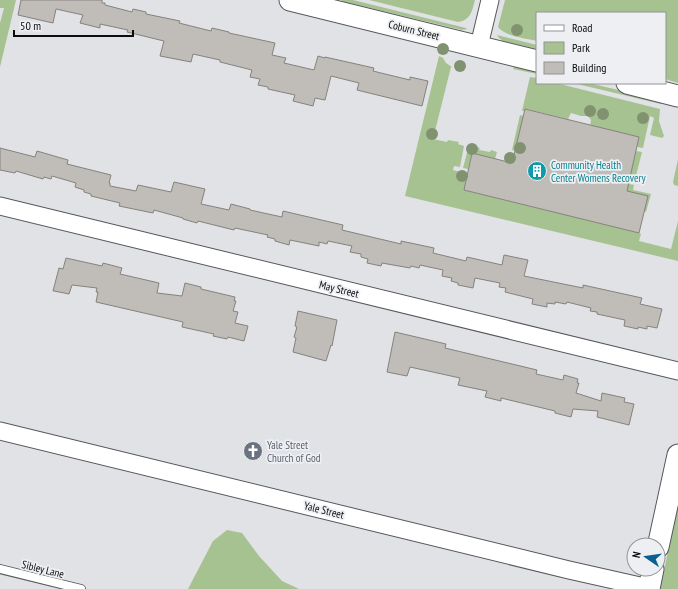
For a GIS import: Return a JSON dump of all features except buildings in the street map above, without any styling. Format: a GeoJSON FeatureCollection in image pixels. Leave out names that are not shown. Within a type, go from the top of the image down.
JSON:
{"type":"FeatureCollection","features":[{"type":"Feature","properties":{"kind":"street","name":"Coburn Street"},"geometry":{"type":"LineString","coordinates":[[290,0],[536,61]]}},
{"type":"Feature","properties":{"kind":"street"},"geometry":{"type":"LineString","coordinates":[[479,46],[490,0]]}},
{"type":"Feature","properties":{"kind":"street"},"geometry":{"type":"LineString","coordinates":[[631,84],[678,96]]}},
{"type":"Feature","properties":{"kind":"street","name":"May Street"},"geometry":{"type":"LineString","coordinates":[[1,210],[678,371]]}},
{"type":"Feature","properties":{"kind":"street","name":"Yale Street"},"geometry":{"type":"LineString","coordinates":[[0,431],[561,568],[650,582]]}},
{"type":"Feature","properties":{"kind":"street"},"geometry":{"type":"LineString","coordinates":[[660,537],[678,455]]}},
{"type":"Feature","properties":{"kind":"lane","name":"Sibley Lane"},"geometry":{"type":"LineString","coordinates":[[0,569],[81,589]]}},
{"type":"Feature","properties":{"kind":"green space"},"geometry":{"type":"Polygon","coordinates":[[[0,0],[16,0],[0,67],[0,23],[4,8],[0,8],[0,0]]]}},
{"type":"Feature","properties":{"kind":"green space"},"geometry":{"type":"Polygon","coordinates":[[[353,0],[467,29],[462,30],[341,1],[353,0]]]}},
{"type":"Feature","properties":{"kind":"green space"},"geometry":{"type":"Polygon","coordinates":[[[369,0],[475,0],[472,11],[468,17],[458,22],[369,0]]]}},
{"type":"Feature","properties":{"kind":"green space"},"geometry":{"type":"Polygon","coordinates":[[[505,0],[678,0],[678,83],[666,79],[666,12],[536,12],[536,41],[511,35],[498,27],[505,0]]]}},
{"type":"Feature","properties":{"kind":"green space"},"geometry":{"type":"Polygon","coordinates":[[[497,35],[536,45],[536,49],[503,41],[497,35]]]}},
{"type":"Feature","properties":{"kind":"green space"},"geometry":{"type":"Polygon","coordinates":[[[439,56],[452,67],[433,139],[447,142],[448,140],[459,142],[458,144],[464,146],[460,167],[454,166],[453,170],[467,174],[464,190],[639,233],[641,234],[639,241],[671,249],[678,221],[678,261],[405,196],[439,56]]]}},
{"type":"Feature","properties":{"kind":"green space"},"geometry":{"type":"Polygon","coordinates":[[[515,65],[536,70],[536,74],[513,69],[515,65]]]}},
{"type":"Feature","properties":{"kind":"green space"},"geometry":{"type":"Polygon","coordinates":[[[530,77],[536,78],[536,84],[560,84],[660,109],[659,121],[664,136],[662,138],[650,135],[654,118],[650,116],[643,148],[637,147],[639,137],[590,127],[591,120],[588,116],[581,116],[571,113],[568,119],[526,109],[525,111],[522,111],[530,77]]]}},
{"type":"Feature","properties":{"kind":"green space"},"geometry":{"type":"Polygon","coordinates":[[[577,84],[593,84],[660,100],[661,104],[577,84]]]}},
{"type":"Feature","properties":{"kind":"green space"},"geometry":{"type":"Polygon","coordinates":[[[520,115],[524,116],[529,154],[512,150],[520,115]]]}},
{"type":"Feature","properties":{"kind":"green space"},"geometry":{"type":"Polygon","coordinates":[[[469,145],[480,148],[479,150],[490,152],[491,150],[497,152],[495,159],[472,153],[468,169],[463,168],[469,145]]]}},
{"type":"Feature","properties":{"kind":"green space"},"geometry":{"type":"Polygon","coordinates":[[[636,151],[642,152],[635,180],[626,178],[631,172],[636,151]]]}},
{"type":"Feature","properties":{"kind":"green space"},"geometry":{"type":"Polygon","coordinates":[[[678,159],[678,186],[674,185],[673,182],[678,159]]]}},
{"type":"Feature","properties":{"kind":"green space"},"geometry":{"type":"Polygon","coordinates":[[[625,183],[634,185],[633,190],[651,194],[646,212],[614,188],[625,183]]]}},
{"type":"Feature","properties":{"kind":"green space"},"geometry":{"type":"Polygon","coordinates":[[[678,505],[678,589],[660,589],[663,577],[666,577],[666,561],[678,505]]]}},
{"type":"Feature","properties":{"kind":"green space"},"geometry":{"type":"Polygon","coordinates":[[[227,530],[242,533],[259,556],[282,581],[299,589],[188,589],[213,541],[227,530]]]}},
{"type":"Feature","properties":{"kind":"place","name":"Community Health Center Womens Recovery"},"geometry":{"type":"Point","coordinates":[537,171]}},
{"type":"Feature","properties":{"kind":"place","name":"Yale Street Church of God"},"geometry":{"type":"Point","coordinates":[253,451]}}]}
